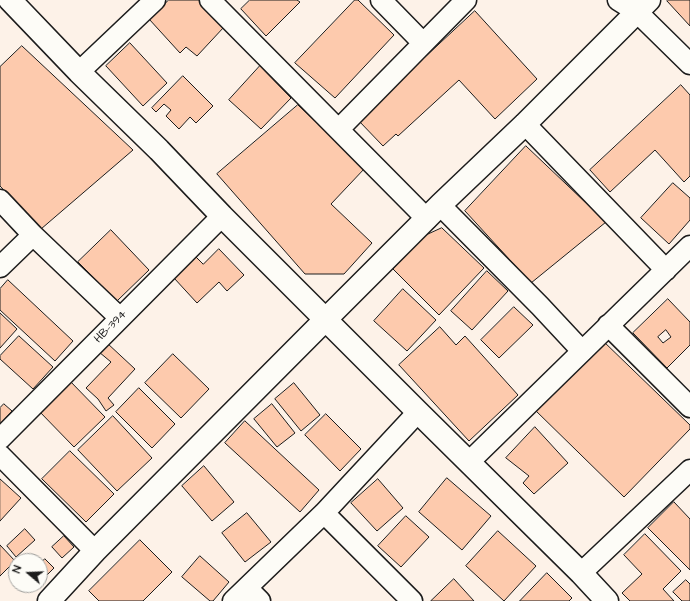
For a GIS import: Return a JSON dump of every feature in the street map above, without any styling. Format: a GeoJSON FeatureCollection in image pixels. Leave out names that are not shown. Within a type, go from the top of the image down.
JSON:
{"type":"FeatureCollection","features":[{"type":"Feature","properties":{"kind":"street"},"geometry":{"type":"LineString","coordinates":[[10,0],[79,72],[159,150],[222,216],[581,573],[607,601]]}},
{"type":"Feature","properties":{"kind":"street"},"geometry":{"type":"LineString","coordinates":[[79,72],[155,0]]}},
{"type":"Feature","properties":{"kind":"street"},"geometry":{"type":"LineString","coordinates":[[210,0],[339,129],[540,306],[582,351]]}},
{"type":"Feature","properties":{"kind":"street"},"geometry":{"type":"LineString","coordinates":[[381,0],[423,43]]}},
{"type":"Feature","properties":{"kind":"street"},"geometry":{"type":"LineString","coordinates":[[339,129],[466,0]]}},
{"type":"Feature","properties":{"kind":"street"},"geometry":{"type":"LineString","coordinates":[[618,0],[643,6],[690,64]]}},
{"type":"Feature","properties":{"kind":"street"},"geometry":{"type":"LineString","coordinates":[[57,599],[95,551],[326,319],[643,6]]}},
{"type":"Feature","properties":{"kind":"street"},"geometry":{"type":"LineString","coordinates":[[525,124],[666,270]]}},
{"type":"Feature","properties":{"kind":"street"},"geometry":{"type":"LineString","coordinates":[[0,200],[33,235],[120,318]]}},
{"type":"Feature","properties":{"kind":"street","name":"HB-394"},"geometry":{"type":"LineString","coordinates":[[0,438],[222,216]]}},
{"type":"Feature","properties":{"kind":"street"},"geometry":{"type":"LineString","coordinates":[[0,266],[33,235]]}},
{"type":"Feature","properties":{"kind":"street"},"geometry":{"type":"LineString","coordinates":[[469,462],[690,246]]}},
{"type":"Feature","properties":{"kind":"street"},"geometry":{"type":"LineString","coordinates":[[608,325],[690,407]]}},
{"type":"Feature","properties":{"kind":"street"},"geometry":{"type":"LineString","coordinates":[[233,601],[254,594],[324,513],[418,412]]}},
{"type":"Feature","properties":{"kind":"street"},"geometry":{"type":"LineString","coordinates":[[0,455],[95,551]]}},
{"type":"Feature","properties":{"kind":"street"},"geometry":{"type":"LineString","coordinates":[[581,573],[690,470]]}},
{"type":"Feature","properties":{"kind":"street"},"geometry":{"type":"LineString","coordinates":[[324,513],[412,601]]}},
{"type":"Feature","properties":{"kind":"building"},"geometry":{"type":"Polygon","coordinates":[[[169,0],[199,0],[224,27],[197,56],[186,47],[180,53],[149,19],[169,0]]]}},
{"type":"Feature","properties":{"kind":"building"},"geometry":{"type":"Polygon","coordinates":[[[250,0],[297,0],[300,2],[266,36],[241,9],[250,0]]]}},
{"type":"Feature","properties":{"kind":"building"},"geometry":{"type":"Polygon","coordinates":[[[355,0],[358,0],[394,35],[335,98],[295,63],[355,0]]]}},
{"type":"Feature","properties":{"kind":"building"},"geometry":{"type":"Polygon","coordinates":[[[690,0],[690,26],[667,1],[690,0]]]}},
{"type":"Feature","properties":{"kind":"building"},"geometry":{"type":"Polygon","coordinates":[[[475,11],[537,79],[495,119],[459,80],[398,136],[396,134],[383,146],[358,120],[475,11]]]}},
{"type":"Feature","properties":{"kind":"building"},"geometry":{"type":"Polygon","coordinates":[[[130,43],[167,83],[143,106],[106,66],[130,43]]]}},
{"type":"Feature","properties":{"kind":"building"},"geometry":{"type":"Polygon","coordinates":[[[22,46],[133,150],[41,229],[0,186],[0,67],[22,46]]]}},
{"type":"Feature","properties":{"kind":"building"},"geometry":{"type":"Polygon","coordinates":[[[260,66],[291,98],[261,129],[229,100],[260,66]]]}},
{"type":"Feature","properties":{"kind":"building"},"geometry":{"type":"Polygon","coordinates":[[[183,76],[213,106],[196,123],[190,117],[179,129],[166,116],[171,110],[164,104],[156,112],[152,108],[183,76]]]}},
{"type":"Feature","properties":{"kind":"building"},"geometry":{"type":"Polygon","coordinates":[[[681,85],[690,95],[690,176],[684,182],[655,150],[610,192],[590,170],[681,85]]]}},
{"type":"Feature","properties":{"kind":"building"},"geometry":{"type":"Polygon","coordinates":[[[298,105],[365,168],[331,204],[372,243],[344,274],[305,274],[217,174],[298,105]]]}},
{"type":"Feature","properties":{"kind":"building"},"geometry":{"type":"Polygon","coordinates":[[[526,146],[606,222],[531,283],[465,211],[526,146]]]}},
{"type":"Feature","properties":{"kind":"building"},"geometry":{"type":"Polygon","coordinates":[[[673,183],[690,198],[690,220],[669,244],[641,218],[673,183]]]}},
{"type":"Feature","properties":{"kind":"building"},"geometry":{"type":"Polygon","coordinates":[[[442,228],[484,268],[439,315],[393,269],[424,236],[442,228]]]}},
{"type":"Feature","properties":{"kind":"building"},"geometry":{"type":"Polygon","coordinates":[[[111,230],[149,270],[117,301],[78,262],[111,230]]]}},
{"type":"Feature","properties":{"kind":"building"},"geometry":{"type":"Polygon","coordinates":[[[219,249],[244,275],[227,291],[219,282],[197,303],[174,278],[196,257],[203,264],[219,249]]]}},
{"type":"Feature","properties":{"kind":"building"},"geometry":{"type":"Polygon","coordinates":[[[487,271],[508,291],[472,330],[451,311],[487,271]]]}},
{"type":"Feature","properties":{"kind":"building"},"geometry":{"type":"Polygon","coordinates":[[[8,280],[73,341],[55,361],[0,310],[0,289],[8,280]]]}},
{"type":"Feature","properties":{"kind":"building"},"geometry":{"type":"Polygon","coordinates":[[[403,289],[436,320],[407,351],[374,321],[403,289]]]}},
{"type":"Feature","properties":{"kind":"building"},"geometry":{"type":"Polygon","coordinates":[[[668,299],[690,322],[690,345],[667,368],[633,333],[668,299]],[[666,330],[658,337],[663,343],[671,337],[666,330]]]}},
{"type":"Feature","properties":{"kind":"building"},"geometry":{"type":"Polygon","coordinates":[[[514,307],[533,325],[499,358],[481,340],[514,307]]]}},
{"type":"Feature","properties":{"kind":"building"},"geometry":{"type":"Polygon","coordinates":[[[0,313],[17,329],[0,348],[0,313]]]}},
{"type":"Feature","properties":{"kind":"building"},"geometry":{"type":"Polygon","coordinates":[[[440,327],[456,345],[465,336],[518,395],[469,441],[399,365],[440,327]]]}},
{"type":"Feature","properties":{"kind":"building"},"geometry":{"type":"Polygon","coordinates":[[[19,336],[53,367],[33,389],[0,359],[0,356],[19,336]]]}},
{"type":"Feature","properties":{"kind":"building"},"geometry":{"type":"Polygon","coordinates":[[[601,339],[690,425],[690,429],[624,497],[534,409],[601,339]]]}},
{"type":"Feature","properties":{"kind":"building"},"geometry":{"type":"Polygon","coordinates":[[[107,343],[135,369],[108,398],[114,405],[106,411],[98,399],[86,388],[111,362],[99,352],[107,343]]]}},
{"type":"Feature","properties":{"kind":"building"},"geometry":{"type":"Polygon","coordinates":[[[173,354],[209,389],[181,418],[145,383],[173,354]]]}},
{"type":"Feature","properties":{"kind":"building"},"geometry":{"type":"Polygon","coordinates":[[[68,379],[105,417],[74,447],[37,409],[68,379]]]}},
{"type":"Feature","properties":{"kind":"building"},"geometry":{"type":"Polygon","coordinates":[[[294,383],[320,415],[301,431],[275,399],[294,383]]]}},
{"type":"Feature","properties":{"kind":"building"},"geometry":{"type":"Polygon","coordinates":[[[139,388],[175,424],[152,448],[116,412],[139,388]]]}},
{"type":"Feature","properties":{"kind":"building"},"geometry":{"type":"Polygon","coordinates":[[[4,404],[12,411],[0,424],[0,408],[4,404]]]}},
{"type":"Feature","properties":{"kind":"building"},"geometry":{"type":"Polygon","coordinates":[[[272,404],[295,433],[277,447],[254,419],[272,404]]]}},
{"type":"Feature","properties":{"kind":"building"},"geometry":{"type":"Polygon","coordinates":[[[326,414],[361,449],[340,471],[305,435],[326,414]]]}},
{"type":"Feature","properties":{"kind":"building"},"geometry":{"type":"Polygon","coordinates":[[[113,416],[152,458],[117,491],[78,450],[113,416]]]}},
{"type":"Feature","properties":{"kind":"building"},"geometry":{"type":"Polygon","coordinates":[[[245,421],[319,490],[300,512],[225,443],[245,421]]]}},
{"type":"Feature","properties":{"kind":"building"},"geometry":{"type":"Polygon","coordinates":[[[535,427],[568,463],[534,494],[523,483],[529,476],[506,458],[535,427]]]}},
{"type":"Feature","properties":{"kind":"building"},"geometry":{"type":"Polygon","coordinates":[[[70,451],[114,494],[86,522],[42,479],[70,451]]]}},
{"type":"Feature","properties":{"kind":"building"},"geometry":{"type":"Polygon","coordinates":[[[204,466],[234,502],[212,521],[182,486],[204,466]]]}},
{"type":"Feature","properties":{"kind":"building"},"geometry":{"type":"Polygon","coordinates":[[[447,478],[491,516],[462,550],[419,512],[447,478]]]}},
{"type":"Feature","properties":{"kind":"building"},"geometry":{"type":"Polygon","coordinates":[[[0,479],[21,498],[0,521],[0,479]]]}},
{"type":"Feature","properties":{"kind":"building"},"geometry":{"type":"Polygon","coordinates":[[[378,479],[403,508],[377,531],[351,503],[378,479]]]}},
{"type":"Feature","properties":{"kind":"building"},"geometry":{"type":"Polygon","coordinates":[[[674,502],[690,519],[690,570],[648,528],[674,502]]]}},
{"type":"Feature","properties":{"kind":"building"},"geometry":{"type":"Polygon","coordinates":[[[247,513],[271,542],[245,562],[222,533],[247,513]]]}},
{"type":"Feature","properties":{"kind":"building"},"geometry":{"type":"Polygon","coordinates":[[[406,516],[429,537],[401,567],[378,546],[406,516]]]}},
{"type":"Feature","properties":{"kind":"building"},"geometry":{"type":"Polygon","coordinates":[[[25,529],[35,540],[20,553],[13,553],[7,546],[25,529]]]}},
{"type":"Feature","properties":{"kind":"building"},"geometry":{"type":"Polygon","coordinates":[[[498,531],[536,566],[504,601],[466,566],[498,531]]]}},
{"type":"Feature","properties":{"kind":"building"},"geometry":{"type":"Polygon","coordinates":[[[645,534],[681,571],[663,589],[674,601],[630,601],[622,593],[642,574],[624,555],[645,534]]]}},
{"type":"Feature","properties":{"kind":"building"},"geometry":{"type":"Polygon","coordinates":[[[64,536],[74,547],[62,558],[52,547],[64,536]]]}},
{"type":"Feature","properties":{"kind":"building"},"geometry":{"type":"Polygon","coordinates":[[[140,540],[172,572],[143,601],[99,601],[89,591],[140,540]]]}},
{"type":"Feature","properties":{"kind":"building"},"geometry":{"type":"Polygon","coordinates":[[[0,545],[8,554],[8,568],[0,576],[0,545]]]}},
{"type":"Feature","properties":{"kind":"building"},"geometry":{"type":"Polygon","coordinates":[[[200,556],[229,582],[213,601],[210,601],[182,577],[200,556]]]}},
{"type":"Feature","properties":{"kind":"building"},"geometry":{"type":"Polygon","coordinates":[[[48,562],[54,568],[48,574],[48,562]]]}},
{"type":"Feature","properties":{"kind":"building"},"geometry":{"type":"Polygon","coordinates":[[[547,573],[572,598],[569,601],[520,601],[547,573]]]}},
{"type":"Feature","properties":{"kind":"building"},"geometry":{"type":"Polygon","coordinates":[[[454,579],[474,601],[431,601],[454,579]]]}},
{"type":"Feature","properties":{"kind":"building"},"geometry":{"type":"Polygon","coordinates":[[[686,580],[690,584],[690,601],[682,601],[673,592],[686,580]]]}}]}
